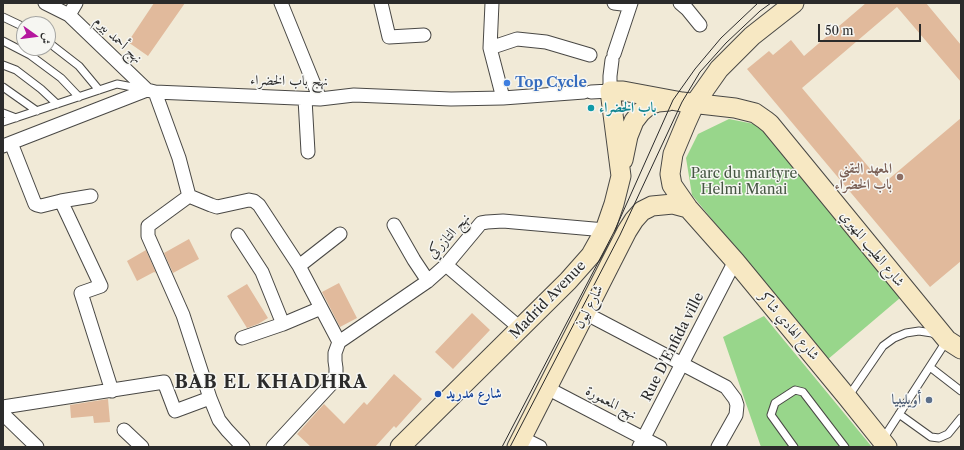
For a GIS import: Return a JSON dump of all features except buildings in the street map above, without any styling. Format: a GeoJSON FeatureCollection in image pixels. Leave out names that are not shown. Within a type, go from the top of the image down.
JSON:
{"type":"FeatureCollection","features":[{"type":"Feature","properties":{"kind":"street","name":"نهج أحمد بيرم"},"geometry":{"type":"LineString","coordinates":[[45,3],[68,15],[151,91]]}},
{"type":"Feature","properties":{"kind":"street"},"geometry":{"type":"LineString","coordinates":[[68,15],[76,3]]}},
{"type":"Feature","properties":{"kind":"street"},"geometry":{"type":"LineString","coordinates":[[281,3],[320,99]]}},
{"type":"Feature","properties":{"kind":"street"},"geometry":{"type":"LineString","coordinates":[[381,3],[389,37],[424,36]]}},
{"type":"Feature","properties":{"kind":"street"},"geometry":{"type":"LineString","coordinates":[[492,3],[490,48],[503,98]]}},
{"type":"Feature","properties":{"kind":"street"},"geometry":{"type":"LineString","coordinates":[[610,91],[610,76],[613,57],[630,4],[614,3]]}},
{"type":"Feature","properties":{"kind":"street"},"geometry":{"type":"LineString","coordinates":[[680,3],[700,25]]}},
{"type":"Feature","properties":{"kind":"street","name":"شارع الهادي شاكر"},"geometry":{"type":"LineString","coordinates":[[794,3],[752,36],[719,69],[695,104],[673,154],[670,174],[672,185],[688,208],[735,261],[848,397],[884,444]]}},
{"type":"Feature","properties":{"kind":"street"},"geometry":{"type":"LineString","coordinates":[[490,48],[517,39],[546,42],[590,55]]}},
{"type":"Feature","properties":{"kind":"street"},"geometry":{"type":"LineString","coordinates":[[151,91],[179,158],[189,196]]}},
{"type":"Feature","properties":{"kind":"street","name":"نهج باب الخضراء"},"geometry":{"type":"LineString","coordinates":[[7,145],[151,91],[305,99],[320,99],[354,95],[451,100],[610,91]]}},
{"type":"Feature","properties":{"kind":"street","name":"شارع الطيب المهيري"},"geometry":{"type":"LineString","coordinates":[[610,91],[623,91],[695,104],[746,110],[755,113],[770,124],[954,345]]}},
{"type":"Feature","properties":{"kind":"street","name":"Madrid Avenue"},"geometry":{"type":"LineString","coordinates":[[400,447],[568,281],[591,255],[605,230],[614,204],[621,176],[610,91]]}},
{"type":"Feature","properties":{"kind":"street"},"geometry":{"type":"LineString","coordinates":[[305,99],[308,152]]}},
{"type":"Feature","properties":{"kind":"street"},"geometry":{"type":"LineString","coordinates":[[621,176],[628,136],[634,121],[649,105],[673,100]]}},
{"type":"Feature","properties":{"kind":"street"},"geometry":{"type":"LineString","coordinates":[[7,145],[35,204],[38,206],[92,196]]}},
{"type":"Feature","properties":{"kind":"street"},"geometry":{"type":"LineString","coordinates":[[189,196],[217,207],[249,200],[254,201],[259,205],[299,266],[339,342],[335,353],[336,375],[334,381],[273,447]]}},
{"type":"Feature","properties":{"kind":"street"},"geometry":{"type":"LineString","coordinates":[[189,196],[148,226],[148,236],[184,314],[210,398],[219,420],[243,447]]}},
{"type":"Feature","properties":{"kind":"street"},"geometry":{"type":"LineString","coordinates":[[61,201],[101,286],[81,293],[112,391]]}},
{"type":"Feature","properties":{"kind":"street","name":"شارع ليون"},"geometry":{"type":"LineString","coordinates":[[519,442],[626,231],[642,211],[652,206],[672,204],[688,208]]}},
{"type":"Feature","properties":{"kind":"street","name":"نهج التازركي"},"geometry":{"type":"LineString","coordinates":[[339,342],[428,281],[446,265],[481,223],[503,221],[605,230]]}},
{"type":"Feature","properties":{"kind":"street"},"geometry":{"type":"LineString","coordinates":[[394,225],[428,281]]}},
{"type":"Feature","properties":{"kind":"street"},"geometry":{"type":"LineString","coordinates":[[299,266],[340,234]]}},
{"type":"Feature","properties":{"kind":"street"},"geometry":{"type":"LineString","coordinates":[[238,235],[262,272],[283,324]]}},
{"type":"Feature","properties":{"kind":"street","name":"Rue D'Enfida ville"},"geometry":{"type":"LineString","coordinates":[[641,443],[735,261]]}},
{"type":"Feature","properties":{"kind":"street"},"geometry":{"type":"LineString","coordinates":[[446,265],[520,328]]}},
{"type":"Feature","properties":{"kind":"street"},"geometry":{"type":"LineString","coordinates":[[242,338],[283,324],[321,308]]}},
{"type":"Feature","properties":{"kind":"street"},"geometry":{"type":"LineString","coordinates":[[585,313],[726,386],[735,398],[737,405],[736,415],[718,447]]}},
{"type":"Feature","properties":{"kind":"street"},"geometry":{"type":"LineString","coordinates":[[3,407],[164,382],[175,411],[210,398]]}},
{"type":"Feature","properties":{"kind":"street","name":"نهج المعمورة"},"geometry":{"type":"LineString","coordinates":[[547,388],[641,443],[660,447]]}},
{"type":"Feature","properties":{"kind":"street"},"geometry":{"type":"LineString","coordinates":[[3,414],[36,447]]}},
{"type":"Feature","properties":{"kind":"street"},"geometry":{"type":"LineString","coordinates":[[124,430],[142,447]]}},
{"type":"Feature","properties":{"kind":"street"},"geometry":{"type":"LineString","coordinates":[[519,442],[540,447]]}},
{"type":"Feature","properties":{"kind":"lane"},"geometry":{"type":"LineString","coordinates":[[3,17],[16,23]]}},
{"type":"Feature","properties":{"kind":"lane"},"geometry":{"type":"LineString","coordinates":[[3,41],[30,55],[55,73],[79,97]]}},
{"type":"Feature","properties":{"kind":"lane"},"geometry":{"type":"LineString","coordinates":[[56,48],[79,66],[99,90]]}},
{"type":"Feature","properties":{"kind":"lane"},"geometry":{"type":"LineString","coordinates":[[3,65],[16,70],[41,89],[57,104]]}},
{"type":"Feature","properties":{"kind":"lane"},"geometry":{"type":"LineString","coordinates":[[3,122],[117,84],[151,91]]}},
{"type":"Feature","properties":{"kind":"lane"},"geometry":{"type":"LineString","coordinates":[[3,86],[37,111]]}},
{"type":"Feature","properties":{"kind":"lane"},"geometry":{"type":"LineString","coordinates":[[3,113],[16,118]]}},
{"type":"Feature","properties":{"kind":"lane"},"geometry":{"type":"LineString","coordinates":[[848,397],[883,346],[894,338],[906,333],[919,331],[932,333],[954,345],[930,367],[899,414],[884,444]]}},
{"type":"Feature","properties":{"kind":"lane"},"geometry":{"type":"LineString","coordinates":[[930,367],[961,391]]}},
{"type":"Feature","properties":{"kind":"lane"},"geometry":{"type":"LineString","coordinates":[[794,447],[771,415],[776,403],[795,390],[803,392],[845,447]]}},
{"type":"Feature","properties":{"kind":"lane"},"geometry":{"type":"LineString","coordinates":[[899,414],[931,437],[939,438],[948,434],[961,418]]}},
{"type":"Feature","properties":{"kind":"green space","name":"Parc du martyre Helmi Manai"},"geometry":{"type":"Polygon","coordinates":[[[729,119],[759,125],[900,298],[827,360],[692,195],[686,158],[698,134],[729,119]]]}},
{"type":"Feature","properties":{"kind":"green space"},"geometry":{"type":"Polygon","coordinates":[[[764,316],[872,447],[761,447],[723,337],[764,316]]]}},
{"type":"Feature","properties":{"kind":"tram line"},"geometry":{"type":"LineString","coordinates":[[502,447],[614,232],[673,100],[695,69],[721,38],[758,3]]}},
{"type":"Feature","properties":{"kind":"tram line"},"geometry":{"type":"LineString","coordinates":[[510,447],[620,235],[682,102],[700,72],[726,43],[760,11],[771,3]]}},
{"type":"Feature","properties":{"kind":"place","name":"Top Cycle"},"geometry":{"type":"Point","coordinates":[507,83]}},
{"type":"Feature","properties":{"kind":"place","name":"باب الخضراء"},"geometry":{"type":"Point","coordinates":[591,108]}},
{"type":"Feature","properties":{"kind":"place","name":"المعهد التقني باب الخضراء"},"geometry":{"type":"Point","coordinates":[900,177]}},
{"type":"Feature","properties":{"kind":"place","name":"شارع مدريد"},"geometry":{"type":"Point","coordinates":[438,394]}},
{"type":"Feature","properties":{"kind":"place","name":"أويليبيا"},"geometry":{"type":"Point","coordinates":[929,400]}},
{"type":"Feature","properties":{"kind":"district","name":"BAB EL KHADHRA"},"geometry":{"type":"Point","coordinates":[271,383]}}]}
